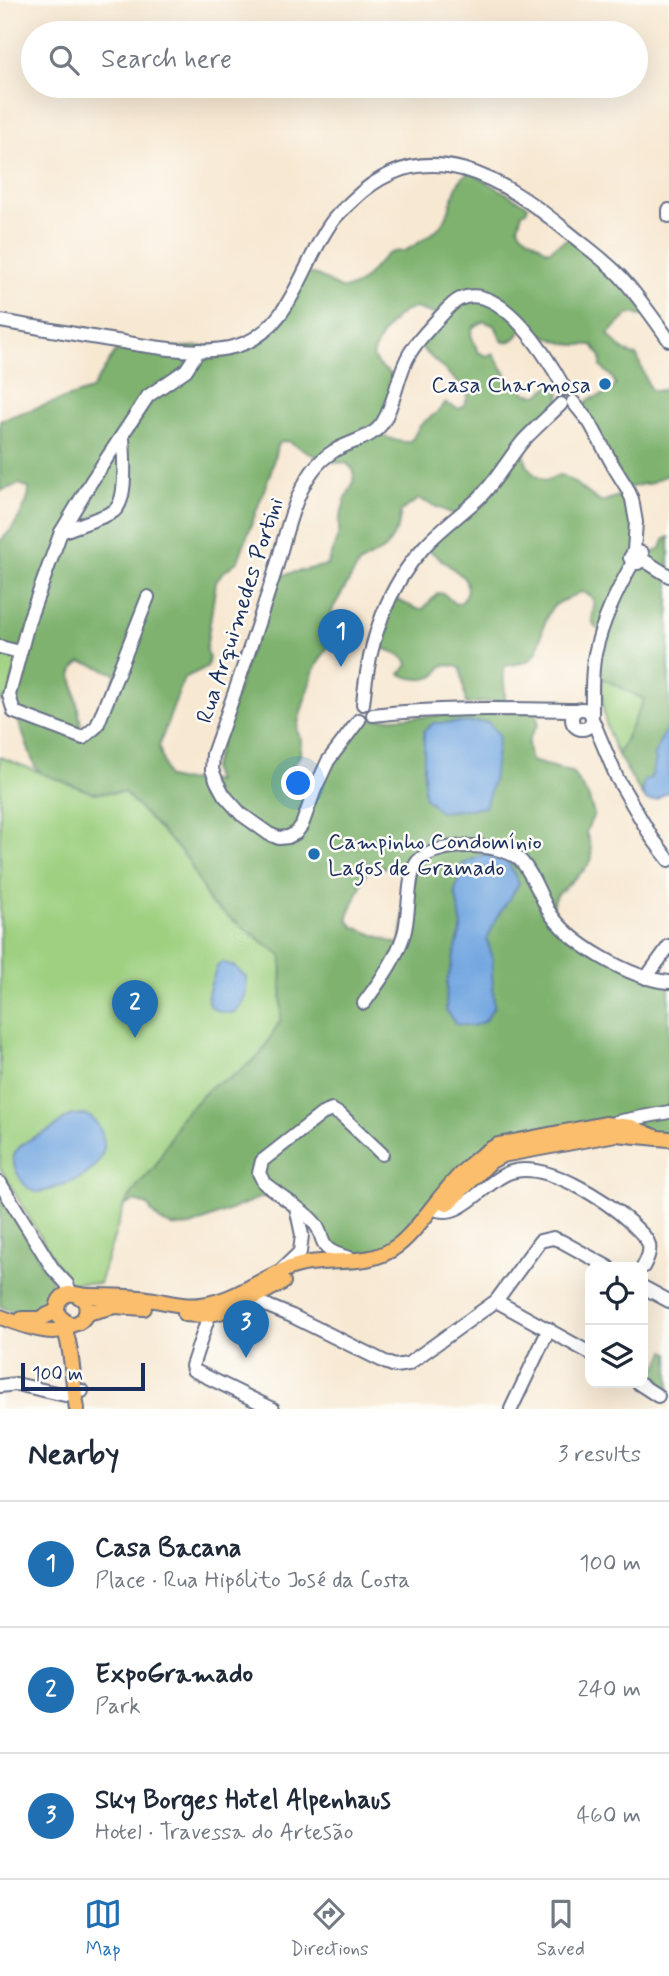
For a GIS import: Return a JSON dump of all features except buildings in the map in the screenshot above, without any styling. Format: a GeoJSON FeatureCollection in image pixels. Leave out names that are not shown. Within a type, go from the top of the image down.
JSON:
{"type":"FeatureCollection","features":[{"type":"Feature","properties":{"kind":"main road"},"geometry":{"type":"LineString","coordinates":[[0,1317],[32,1321],[66,1319],[115,1306],[189,1315],[236,1307],[295,1276],[315,1271],[374,1267],[389,1262],[417,1241],[445,1208],[491,1161],[502,1154],[626,1123],[663,1138]]}},
{"type":"Feature","properties":{"kind":"main road"},"geometry":{"type":"LineString","coordinates":[[606,1130],[663,1138]]}},
{"type":"Feature","properties":{"kind":"main road"},"geometry":{"type":"LineString","coordinates":[[85,1409],[78,1392],[69,1348],[61,1334],[66,1319],[67,1294],[146,1298],[212,1309],[302,1264],[377,1258],[399,1246],[445,1208]]}},
{"type":"Feature","properties":{"kind":"main road"},"geometry":{"type":"LineString","coordinates":[[0,1317],[66,1319],[85,1301],[77,1294]]}},
{"type":"Feature","properties":{"kind":"main road"},"geometry":{"type":"LineString","coordinates":[[66,1319],[77,1346],[77,1409]]}},
{"type":"Feature","properties":{"kind":"street"},"geometry":{"type":"LineString","coordinates":[[0,321],[138,345],[200,350],[237,345],[263,332],[274,321],[293,293],[320,240],[341,211],[368,186],[384,176],[400,169],[429,163],[470,172],[500,184],[528,200],[598,255],[620,276],[669,340]]}},
{"type":"Feature","properties":{"kind":"street"},"geometry":{"type":"LineString","coordinates":[[669,210],[669,216]]}},
{"type":"Feature","properties":{"kind":"street","name":"Rua Arquimedes Portini"},"geometry":{"type":"LineString","coordinates":[[359,720],[328,761],[302,825],[296,833],[288,837],[279,838],[269,834],[241,814],[224,795],[212,771],[213,754],[305,484],[322,460],[335,450],[376,430],[387,415],[403,365],[416,343],[458,300],[476,297],[497,303],[522,327],[546,356],[565,389],[573,393],[567,403]]}},
{"type":"Feature","properties":{"kind":"street"},"geometry":{"type":"LineString","coordinates":[[148,597],[97,726],[83,738],[14,712],[9,695],[20,652],[61,532],[148,396],[186,370],[200,350]]}},
{"type":"Feature","properties":{"kind":"street"},"geometry":{"type":"LineString","coordinates":[[363,704],[372,709],[373,715],[369,721],[359,720],[356,711],[363,704],[380,619],[389,596],[400,579],[424,546],[482,495],[524,440],[567,403],[590,424],[627,488],[636,522],[636,557],[601,632],[583,718],[652,838],[669,860]]}},
{"type":"Feature","properties":{"kind":"street"},"geometry":{"type":"LineString","coordinates":[[61,532],[114,511],[121,502],[123,434]]}},
{"type":"Feature","properties":{"kind":"street"},"geometry":{"type":"LineString","coordinates":[[636,557],[669,576]]}},
{"type":"Feature","properties":{"kind":"street"},"geometry":{"type":"LineString","coordinates":[[0,648],[20,652]]}},
{"type":"Feature","properties":{"kind":"street"},"geometry":{"type":"LineString","coordinates":[[373,715],[435,710],[541,710],[583,718]]}},
{"type":"Feature","properties":{"kind":"street"},"geometry":{"type":"LineString","coordinates":[[364,1003],[388,970],[404,935],[414,867],[425,856],[446,848],[502,849],[511,854],[524,865],[549,912],[568,934],[608,960],[646,978],[669,982]]}},
{"type":"Feature","properties":{"kind":"street"},"geometry":{"type":"LineString","coordinates":[[646,978],[669,946]]}},
{"type":"Feature","properties":{"kind":"street"},"geometry":{"type":"LineString","coordinates":[[361,1260],[338,1255],[326,1248],[314,1223],[264,1183],[259,1173],[262,1161],[322,1114],[332,1110],[342,1116],[382,1154]]}},
{"type":"Feature","properties":{"kind":"street"},"geometry":{"type":"LineString","coordinates":[[626,1123],[669,1112]]}},
{"type":"Feature","properties":{"kind":"street"},"geometry":{"type":"LineString","coordinates":[[445,1208],[509,1172],[530,1171],[555,1176],[571,1182],[604,1202],[629,1221],[649,1242],[651,1249],[646,1262]]}},
{"type":"Feature","properties":{"kind":"street"},"geometry":{"type":"LineString","coordinates":[[0,1182],[53,1269],[69,1290],[77,1294]]}},
{"type":"Feature","properties":{"kind":"street"},"geometry":{"type":"LineString","coordinates":[[276,1275],[300,1252],[302,1236],[296,1207]]}},
{"type":"Feature","properties":{"kind":"street"},"geometry":{"type":"LineString","coordinates":[[238,1295],[254,1299],[396,1366],[408,1364],[496,1301],[540,1241],[553,1238],[599,1262]]}},
{"type":"Feature","properties":{"kind":"street"},"geometry":{"type":"LineString","coordinates":[[53,1269],[66,1319]]}},
{"type":"Feature","properties":{"kind":"street"},"geometry":{"type":"LineString","coordinates":[[648,1290],[669,1301]]}},
{"type":"Feature","properties":{"kind":"street"},"geometry":{"type":"LineString","coordinates":[[496,1301],[585,1350]]}},
{"type":"Feature","properties":{"kind":"street"},"geometry":{"type":"LineString","coordinates":[[212,1309],[192,1366],[193,1370],[273,1409]]}},
{"type":"Feature","properties":{"kind":"street"},"geometry":{"type":"LineString","coordinates":[[512,1409],[549,1329]]}},
{"type":"Feature","properties":{"kind":"street"},"geometry":{"type":"LineString","coordinates":[[0,1385],[16,1384],[65,1395],[78,1392]]}},
{"type":"Feature","properties":{"kind":"street"},"geometry":{"type":"LineString","coordinates":[[646,1388],[658,1396]]}},
{"type":"Feature","properties":{"kind":"green space"},"geometry":{"type":"Polygon","coordinates":[[[470,172],[528,206],[522,213],[518,227],[522,233],[548,251],[573,235],[650,314],[628,315],[608,334],[617,345],[637,356],[650,389],[669,389],[669,474],[649,484],[627,488],[582,412],[588,400],[607,393],[616,385],[601,367],[601,357],[593,345],[561,342],[523,327],[515,338],[503,342],[495,326],[484,321],[473,327],[471,335],[478,352],[487,356],[493,353],[510,381],[527,394],[538,395],[555,382],[560,392],[559,401],[524,440],[525,459],[533,474],[545,481],[559,475],[564,476],[601,502],[624,494],[632,499],[642,559],[661,548],[664,540],[669,537],[669,723],[654,757],[656,760],[651,778],[642,790],[643,797],[618,755],[644,699],[602,678],[592,682],[601,632],[593,621],[593,600],[581,592],[552,608],[545,620],[538,649],[531,659],[504,667],[505,700],[466,704],[461,669],[456,666],[443,665],[436,675],[423,679],[400,674],[408,665],[407,661],[373,644],[389,596],[417,609],[423,609],[438,593],[444,594],[455,604],[462,602],[467,589],[462,576],[424,546],[458,516],[419,499],[401,511],[398,528],[386,548],[359,564],[333,608],[328,627],[329,645],[314,670],[299,719],[297,731],[301,740],[300,755],[287,781],[309,804],[315,789],[362,722],[372,719],[537,711],[538,725],[528,742],[531,761],[572,772],[588,796],[594,814],[586,832],[592,859],[557,895],[553,903],[554,912],[580,942],[669,982],[669,1139],[498,1145],[389,1251],[338,1255],[318,1229],[269,1194],[191,1226],[171,1226],[160,1221],[148,1205],[134,1201],[124,1206],[138,1185],[155,1167],[181,1117],[213,1085],[231,1078],[260,1055],[281,1020],[282,956],[210,903],[187,858],[124,792],[93,793],[43,774],[35,767],[9,695],[20,653],[0,647],[0,541],[19,517],[27,502],[29,488],[20,484],[0,491],[0,420],[91,390],[116,351],[124,348],[237,346],[263,332],[303,274],[318,275],[342,288],[359,284],[388,254],[408,249],[443,223],[456,188],[470,172]],[[415,308],[408,310],[388,326],[373,357],[378,365],[395,377],[396,387],[378,434],[403,442],[411,440],[420,426],[445,403],[459,409],[467,398],[465,389],[416,343],[440,316],[415,308]],[[288,441],[277,446],[271,471],[238,561],[222,573],[216,582],[206,650],[209,658],[207,667],[184,678],[159,746],[167,777],[173,779],[216,782],[212,770],[273,577],[327,565],[339,533],[339,522],[353,483],[354,471],[348,464],[322,460],[288,441]],[[81,662],[72,675],[83,737],[97,726],[116,674],[81,662]],[[370,863],[347,919],[354,927],[400,945],[411,874],[370,863]]]}},
{"type":"Feature","properties":{"kind":"green space"},"geometry":{"type":"Polygon","coordinates":[[[0,647],[20,652],[9,695],[0,702],[0,647]]]}},
{"type":"Feature","properties":{"kind":"green space"},"geometry":{"type":"Polygon","coordinates":[[[602,678],[644,699],[618,755],[605,718],[602,678]]]}},
{"type":"Feature","properties":{"kind":"green space"},"geometry":{"type":"Polygon","coordinates":[[[0,757],[93,793],[124,792],[187,858],[210,903],[282,956],[281,1020],[260,1055],[231,1078],[213,1085],[181,1117],[155,1167],[138,1185],[124,1206],[99,1284],[69,1282],[0,1168],[0,757]]]}},
{"type":"Feature","properties":{"kind":"green space"},"geometry":{"type":"Polygon","coordinates":[[[0,1193],[50,1277],[50,1303],[36,1313],[21,1313],[0,1307],[0,1193]]]}},
{"type":"Feature","properties":{"kind":"green space"},"geometry":{"type":"Polygon","coordinates":[[[665,1351],[669,1353],[669,1390],[653,1377],[665,1351]]]}},
{"type":"Feature","properties":{"kind":"water"},"geometry":{"type":"Polygon","coordinates":[[[488,722],[499,735],[493,781],[485,807],[440,812],[424,796],[424,731],[433,723],[488,722]]]}},
{"type":"Feature","properties":{"kind":"water"},"geometry":{"type":"Polygon","coordinates":[[[669,723],[669,791],[656,800],[647,801],[642,791],[644,781],[651,778],[656,760],[653,757],[669,723]]]}},
{"type":"Feature","properties":{"kind":"water"},"geometry":{"type":"Polygon","coordinates":[[[482,855],[506,858],[519,884],[497,917],[487,940],[493,959],[494,1006],[485,1021],[473,1026],[456,1024],[446,1010],[447,982],[462,926],[455,891],[463,864],[482,855]]]}},
{"type":"Feature","properties":{"kind":"water"},"geometry":{"type":"Polygon","coordinates":[[[222,962],[235,967],[246,977],[245,997],[241,1006],[233,1013],[213,1009],[209,1004],[211,983],[218,965],[222,962]]]}},
{"type":"Feature","properties":{"kind":"water"},"geometry":{"type":"Polygon","coordinates":[[[72,1115],[88,1116],[98,1125],[104,1144],[100,1158],[90,1171],[77,1180],[44,1191],[31,1190],[22,1182],[16,1170],[15,1153],[26,1142],[72,1115]]]}},
{"type":"Feature","properties":{"kind":"place","name":"Casa Charmosa"},"geometry":{"type":"Point","coordinates":[605,384]}},
{"type":"Feature","properties":{"kind":"place","name":"Casa Bacana"},"geometry":{"type":"Point","coordinates":[341,667]}},
{"type":"Feature","properties":{"kind":"place","name":"Campinho Condomínio Lagos de Gramado"},"geometry":{"type":"Point","coordinates":[314,854]}},
{"type":"Feature","properties":{"kind":"place","name":"ExpoGramado"},"geometry":{"type":"Point","coordinates":[135,1038]}},
{"type":"Feature","properties":{"kind":"place","name":"Sky Borges Hotel Alpenhaus"},"geometry":{"type":"Point","coordinates":[246,1358]}}]}
